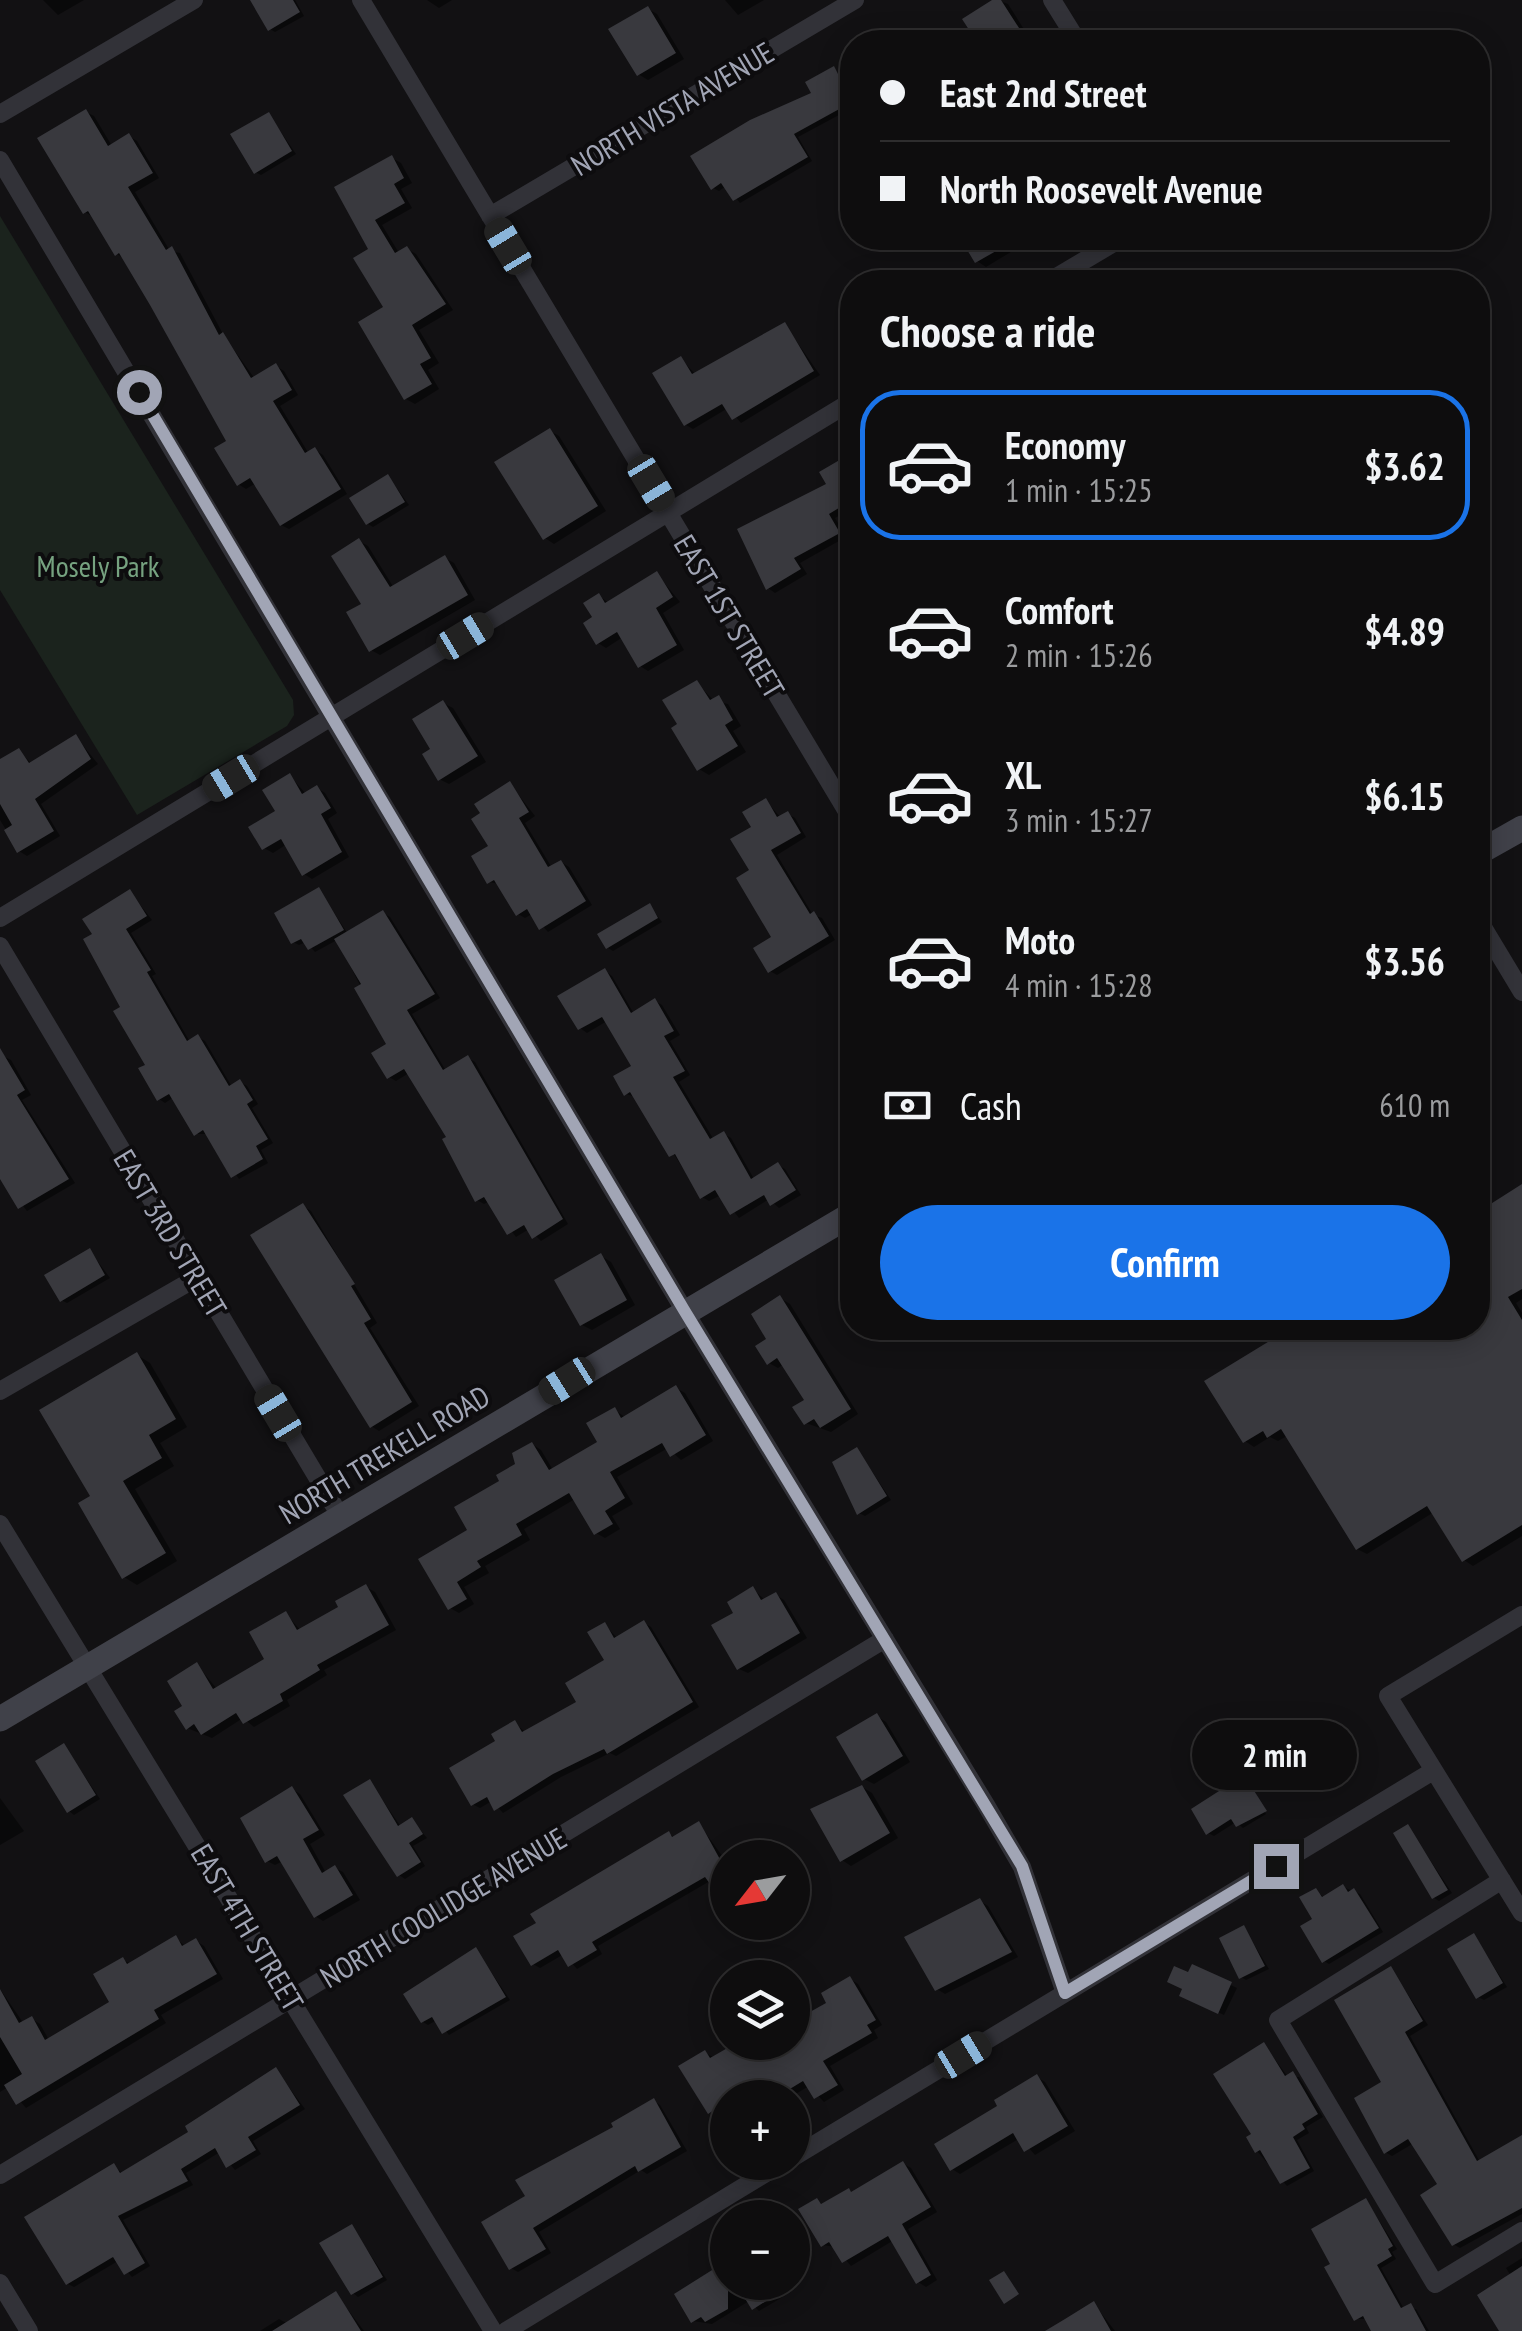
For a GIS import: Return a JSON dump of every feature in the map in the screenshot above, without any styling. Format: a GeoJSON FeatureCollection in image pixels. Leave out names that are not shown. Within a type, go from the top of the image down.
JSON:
{"type":"FeatureCollection","features":[{"type":"Feature","properties":{"kind":"main road"},"geometry":{"type":"LineString","coordinates":[[1490,847],[1522,828]]}},
{"type":"Feature","properties":{"kind":"main road","name":"NORTH TREKELL ROAD"},"geometry":{"type":"LineString","coordinates":[[0,1719],[840,1221]]}},
{"type":"Feature","properties":{"kind":"street"},"geometry":{"type":"LineString","coordinates":[[0,114],[194,0]]}},
{"type":"Feature","properties":{"kind":"street","name":"EAST 1ST STREET"},"geometry":{"type":"LineString","coordinates":[[361,0],[840,795]]}},
{"type":"Feature","properties":{"kind":"street","name":"NORTH VISTA AVENUE"},"geometry":{"type":"LineString","coordinates":[[490,216],[854,0]]}},
{"type":"Feature","properties":{"kind":"street"},"geometry":{"type":"LineString","coordinates":[[1052,0],[1071,30]]}},
{"type":"Feature","properties":{"kind":"street"},"geometry":{"type":"LineString","coordinates":[[0,160],[684,1310],[1022,1866],[1065,1993]]}},
{"type":"Feature","properties":{"kind":"street"},"geometry":{"type":"LineString","coordinates":[[1068,270],[1102,250]]}},
{"type":"Feature","properties":{"kind":"street"},"geometry":{"type":"LineString","coordinates":[[0,918],[840,408]]}},
{"type":"Feature","properties":{"kind":"street"},"geometry":{"type":"LineString","coordinates":[[1490,939],[1522,992]]}},
{"type":"Feature","properties":{"kind":"street","name":"EAST 3RD STREET"},"geometry":{"type":"LineString","coordinates":[[0,946],[342,1519]]}},
{"type":"Feature","properties":{"kind":"street"},"geometry":{"type":"LineString","coordinates":[[0,1391],[198,1277]]}},
{"type":"Feature","properties":{"kind":"street","name":"EAST 4TH STREET"},"geometry":{"type":"LineString","coordinates":[[0,1524],[493,2331]]}},
{"type":"Feature","properties":{"kind":"street"},"geometry":{"type":"LineString","coordinates":[[1522,1614],[1388,1696],[1522,1914]]}},
{"type":"Feature","properties":{"kind":"street","name":"NORTH COOLIDGE AVENUE"},"geometry":{"type":"LineString","coordinates":[[0,2175],[885,1640]]}},
{"type":"Feature","properties":{"kind":"street"},"geometry":{"type":"LineString","coordinates":[[810,2147],[1432,1771]]}},
{"type":"Feature","properties":{"kind":"street"},"geometry":{"type":"LineString","coordinates":[[1502,1880],[1278,2020],[1435,2284],[1522,2231]]}},
{"type":"Feature","properties":{"kind":"street"},"geometry":{"type":"LineString","coordinates":[[506,2331],[754,2180]]}},
{"type":"Feature","properties":{"kind":"street"},"geometry":{"type":"LineString","coordinates":[[0,2283],[29,2331]]}},
{"type":"Feature","properties":{"kind":"green space","name":"Mosely Park"},"geometry":{"type":"Polygon","coordinates":[[[0,216],[293,700],[294,715],[287,726],[137,815],[0,590],[0,216]]]}},
{"type":"Feature","properties":{"kind":"building"},"geometry":{"type":"Polygon","coordinates":[[[250,0],[293,0],[300,12],[268,31],[250,0]]]}},
{"type":"Feature","properties":{"kind":"building"},"geometry":{"type":"Polygon","coordinates":[[[992,0],[1001,0],[1020,30],[969,30],[962,19],[992,0]]]}},
{"type":"Feature","properties":{"kind":"building"},"geometry":{"type":"Polygon","coordinates":[[[648,6],[676,53],[637,76],[608,29],[648,6]]]}},
{"type":"Feature","properties":{"kind":"building"},"geometry":{"type":"Polygon","coordinates":[[[834,66],[840,78],[840,109],[794,134],[808,157],[733,201],[721,183],[711,190],[690,156],[750,120],[811,93],[805,82],[834,66]]]}},
{"type":"Feature","properties":{"kind":"building"},"geometry":{"type":"Polygon","coordinates":[[[86,109],[108,146],[129,133],[153,173],[128,187],[166,250],[172,246],[219,335],[223,332],[251,378],[276,363],[292,390],[273,401],[305,453],[315,447],[341,489],[280,526],[250,478],[237,486],[214,448],[226,441],[150,305],[119,253],[115,256],[88,211],[83,214],[37,138],[86,109]]]}},
{"type":"Feature","properties":{"kind":"building"},"geometry":{"type":"Polygon","coordinates":[[[269,112],[292,151],[254,174],[230,134],[269,112]]]}},
{"type":"Feature","properties":{"kind":"building"},"geometry":{"type":"Polygon","coordinates":[[[392,155],[404,178],[394,184],[405,203],[375,220],[395,253],[407,246],[446,304],[412,325],[431,358],[420,364],[432,384],[404,400],[358,322],[383,307],[353,258],[368,249],[334,187],[392,155]]]}},
{"type":"Feature","properties":{"kind":"building"},"geometry":{"type":"Polygon","coordinates":[[[967,250],[998,250],[975,263],[967,250]]]}},
{"type":"Feature","properties":{"kind":"building"},"geometry":{"type":"Polygon","coordinates":[[[785,322],[814,371],[732,420],[722,404],[684,426],[652,373],[681,356],[692,374],[785,322]]]}},
{"type":"Feature","properties":{"kind":"building"},"geometry":{"type":"Polygon","coordinates":[[[550,428],[598,506],[543,540],[494,462],[550,428]]]}},
{"type":"Feature","properties":{"kind":"building"},"geometry":{"type":"Polygon","coordinates":[[[840,460],[840,507],[829,514],[840,533],[794,558],[801,569],[766,590],[737,529],[826,484],[819,472],[840,460]]]}},
{"type":"Feature","properties":{"kind":"building"},"geometry":{"type":"Polygon","coordinates":[[[388,474],[405,502],[366,525],[349,498],[388,474]]]}},
{"type":"Feature","properties":{"kind":"building"},"geometry":{"type":"Polygon","coordinates":[[[359,538],[390,587],[445,555],[468,595],[369,652],[346,612],[361,604],[331,556],[359,538]]]}},
{"type":"Feature","properties":{"kind":"building"},"geometry":{"type":"Polygon","coordinates":[[[657,571],[673,597],[656,608],[677,645],[638,668],[617,632],[596,645],[583,623],[592,617],[583,603],[599,593],[605,603],[657,571]]]}},
{"type":"Feature","properties":{"kind":"building"},"geometry":{"type":"Polygon","coordinates":[[[697,680],[710,700],[719,695],[733,720],[725,725],[738,746],[697,771],[671,728],[677,724],[662,700],[697,680]]]}},
{"type":"Feature","properties":{"kind":"building"},"geometry":{"type":"Polygon","coordinates":[[[443,700],[478,756],[438,781],[422,754],[430,749],[412,719],[443,700]]]}},
{"type":"Feature","properties":{"kind":"building"},"geometry":{"type":"Polygon","coordinates":[[[76,734],[91,759],[35,799],[54,831],[17,853],[4,830],[12,825],[0,804],[0,759],[19,748],[29,763],[76,734]]]}},
{"type":"Feature","properties":{"kind":"building"},"geometry":{"type":"Polygon","coordinates":[[[290,773],[302,794],[317,785],[331,808],[321,814],[342,852],[302,876],[281,839],[262,850],[248,827],[275,811],[262,790],[290,773]]]}},
{"type":"Feature","properties":{"kind":"building"},"geometry":{"type":"Polygon","coordinates":[[[510,781],[529,812],[519,818],[548,867],[561,860],[586,901],[539,930],[527,909],[516,916],[494,880],[487,884],[471,856],[488,846],[471,819],[480,813],[474,804],[510,781]]]}},
{"type":"Feature","properties":{"kind":"building"},"geometry":{"type":"Polygon","coordinates":[[[766,798],[777,817],[788,811],[801,833],[771,850],[810,914],[814,911],[829,936],[768,973],[753,948],[771,937],[736,878],[749,870],[730,839],[751,827],[742,812],[766,798]]]}},
{"type":"Feature","properties":{"kind":"building"},"geometry":{"type":"Polygon","coordinates":[[[319,887],[344,930],[308,950],[301,939],[291,944],[274,913],[319,887]]]}},
{"type":"Feature","properties":{"kind":"building"},"geometry":{"type":"Polygon","coordinates":[[[130,889],[147,916],[126,929],[151,970],[147,972],[187,1041],[198,1034],[229,1086],[240,1079],[253,1100],[247,1104],[268,1139],[256,1146],[263,1159],[231,1178],[203,1130],[194,1136],[169,1094],[157,1101],[138,1068],[145,1065],[113,1011],[120,1007],[83,939],[92,934],[82,919],[130,889]]]}},
{"type":"Feature","properties":{"kind":"building"},"geometry":{"type":"Polygon","coordinates":[[[650,903],[658,918],[606,949],[597,934],[650,903]]]}},
{"type":"Feature","properties":{"kind":"building"},"geometry":{"type":"Polygon","coordinates":[[[383,910],[435,994],[407,1010],[443,1070],[468,1055],[563,1219],[532,1239],[524,1225],[507,1235],[484,1197],[475,1202],[442,1139],[446,1137],[404,1069],[387,1079],[371,1053],[386,1044],[354,988],[361,984],[334,939],[383,910]]]}},
{"type":"Feature","properties":{"kind":"building"},"geometry":{"type":"Polygon","coordinates":[[[605,968],[631,1013],[655,998],[674,1031],[664,1036],[685,1071],[673,1077],[710,1139],[724,1131],[751,1179],[778,1162],[796,1190],[770,1206],[764,1195],[730,1215],[715,1190],[700,1199],[675,1154],[669,1157],[630,1092],[624,1096],[613,1076],[631,1066],[602,1017],[578,1030],[557,996],[605,968]]]}},
{"type":"Feature","properties":{"kind":"building"},"geometry":{"type":"Polygon","coordinates":[[[0,1048],[25,1090],[17,1095],[69,1179],[18,1209],[0,1179],[0,1048]]]}},
{"type":"Feature","properties":{"kind":"building"},"geometry":{"type":"Polygon","coordinates":[[[1522,1184],[1522,1289],[1508,1297],[1522,1320],[1522,1525],[1462,1562],[1427,1506],[1356,1550],[1281,1429],[1267,1438],[1263,1431],[1243,1443],[1204,1381],[1271,1340],[1490,1340],[1490,1204],[1522,1184]]]}},
{"type":"Feature","properties":{"kind":"building"},"geometry":{"type":"Polygon","coordinates":[[[303,1203],[355,1284],[351,1286],[371,1319],[364,1323],[412,1402],[370,1428],[250,1235],[303,1203]]]}},
{"type":"Feature","properties":{"kind":"building"},"geometry":{"type":"Polygon","coordinates":[[[90,1248],[105,1275],[60,1302],[44,1275],[90,1248]]]}},
{"type":"Feature","properties":{"kind":"building"},"geometry":{"type":"Polygon","coordinates":[[[601,1253],[627,1300],[580,1326],[554,1280],[601,1253]]]}},
{"type":"Feature","properties":{"kind":"building"},"geometry":{"type":"Polygon","coordinates":[[[780,1295],[851,1409],[820,1428],[814,1419],[804,1425],[792,1407],[804,1400],[777,1358],[767,1365],[755,1346],[766,1339],[751,1314],[780,1295]]]}},
{"type":"Feature","properties":{"kind":"building"},"geometry":{"type":"Polygon","coordinates":[[[137,1352],[176,1419],[149,1435],[162,1458],[123,1481],[166,1553],[122,1579],[78,1503],[90,1496],[39,1410],[137,1352]]]}},
{"type":"Feature","properties":{"kind":"building"},"geometry":{"type":"Polygon","coordinates":[[[676,1385],[706,1435],[670,1457],[662,1443],[610,1472],[625,1498],[605,1511],[613,1524],[594,1535],[569,1493],[516,1524],[522,1535],[477,1561],[481,1567],[457,1582],[467,1599],[448,1610],[418,1559],[467,1530],[454,1507],[499,1481],[496,1475],[515,1464],[512,1453],[532,1442],[549,1470],[597,1442],[586,1423],[615,1407],[621,1418],[676,1385]]]}},
{"type":"Feature","properties":{"kind":"building"},"geometry":{"type":"Polygon","coordinates":[[[857,1447],[887,1496],[857,1515],[832,1462],[857,1447]]]}},
{"type":"Feature","properties":{"kind":"building"},"geometry":{"type":"Polygon","coordinates":[[[366,1584],[389,1625],[317,1665],[320,1670],[280,1694],[283,1701],[243,1724],[236,1713],[201,1735],[194,1724],[186,1730],[174,1711],[182,1706],[167,1681],[197,1662],[213,1689],[264,1659],[249,1632],[286,1611],[297,1630],[338,1607],[335,1601],[366,1584]]]}},
{"type":"Feature","properties":{"kind":"building"},"geometry":{"type":"Polygon","coordinates":[[[753,1586],[761,1600],[776,1592],[800,1633],[737,1670],[711,1625],[733,1613],[727,1602],[753,1586]]]}},
{"type":"Feature","properties":{"kind":"building"},"geometry":{"type":"Polygon","coordinates":[[[644,1620],[693,1702],[607,1754],[604,1749],[553,1774],[494,1811],[487,1797],[471,1806],[449,1768],[495,1741],[491,1734],[515,1720],[522,1732],[576,1702],[565,1683],[604,1660],[587,1632],[605,1622],[614,1638],[644,1620]]]}},
{"type":"Feature","properties":{"kind":"building"},"geometry":{"type":"Polygon","coordinates":[[[877,1713],[903,1756],[862,1781],[836,1737],[877,1713]]]}},
{"type":"Feature","properties":{"kind":"building"},"geometry":{"type":"Polygon","coordinates":[[[1322,1720],[1344,1758],[1293,1788],[1270,1751],[1322,1720]]]}},
{"type":"Feature","properties":{"kind":"building"},"geometry":{"type":"Polygon","coordinates":[[[64,1743],[96,1795],[67,1813],[35,1761],[64,1743]]]}},
{"type":"Feature","properties":{"kind":"building"},"geometry":{"type":"Polygon","coordinates":[[[1244,1775],[1267,1811],[1236,1827],[1231,1819],[1206,1835],[1191,1809],[1244,1775]]]}},
{"type":"Feature","properties":{"kind":"building"},"geometry":{"type":"Polygon","coordinates":[[[370,1779],[398,1826],[412,1817],[423,1834],[409,1843],[421,1862],[397,1877],[343,1795],[370,1779]]]}},
{"type":"Feature","properties":{"kind":"building"},"geometry":{"type":"Polygon","coordinates":[[[862,1785],[890,1833],[840,1862],[810,1809],[862,1785]]]}},
{"type":"Feature","properties":{"kind":"building"},"geometry":{"type":"Polygon","coordinates":[[[292,1786],[319,1830],[303,1839],[322,1873],[335,1865],[353,1895],[314,1918],[277,1856],[265,1863],[240,1818],[292,1786]]]}},
{"type":"Feature","properties":{"kind":"building"},"geometry":{"type":"Polygon","coordinates":[[[699,1821],[710,1841],[710,1884],[705,1877],[592,1942],[597,1950],[568,1967],[558,1950],[531,1966],[513,1936],[536,1923],[530,1914],[669,1831],[672,1837],[699,1821]]]}},
{"type":"Feature","properties":{"kind":"building"},"geometry":{"type":"Polygon","coordinates":[[[1408,1824],[1448,1890],[1432,1899],[1393,1833],[1408,1824]]]}},
{"type":"Feature","properties":{"kind":"building"},"geometry":{"type":"Polygon","coordinates":[[[1343,1884],[1348,1892],[1354,1888],[1379,1928],[1322,1963],[1300,1926],[1312,1919],[1299,1897],[1316,1888],[1322,1897],[1343,1884]]]}},
{"type":"Feature","properties":{"kind":"building"},"geometry":{"type":"Polygon","coordinates":[[[980,1898],[1012,1952],[935,1991],[904,1937],[980,1898]]]}},
{"type":"Feature","properties":{"kind":"building"},"geometry":{"type":"Polygon","coordinates":[[[1244,1925],[1265,1966],[1239,1979],[1219,1938],[1244,1925]]]}},
{"type":"Feature","properties":{"kind":"building"},"geometry":{"type":"Polygon","coordinates":[[[1474,1933],[1503,1983],[1476,1999],[1447,1949],[1474,1933]]]}},
{"type":"Feature","properties":{"kind":"building"},"geometry":{"type":"Polygon","coordinates":[[[176,1935],[182,1946],[196,1938],[217,1974],[154,2010],[159,2019],[16,2105],[4,2085],[22,2074],[0,2037],[0,1989],[19,2023],[32,2016],[45,2040],[109,2002],[93,1974],[123,1957],[127,1964],[176,1935]]]}},
{"type":"Feature","properties":{"kind":"building"},"geometry":{"type":"Polygon","coordinates":[[[476,1947],[506,1997],[442,2034],[432,2017],[421,2023],[403,1994],[476,1947]]]}},
{"type":"Feature","properties":{"kind":"building"},"geometry":{"type":"Polygon","coordinates":[[[1192,1964],[1232,1982],[1218,2014],[1179,1996],[1182,1989],[1167,1982],[1174,1966],[1188,1972],[1192,1964]]]}},
{"type":"Feature","properties":{"kind":"building"},"geometry":{"type":"Polygon","coordinates":[[[1391,1966],[1423,2021],[1405,2032],[1477,2161],[1522,2135],[1522,2208],[1452,2246],[1420,2195],[1437,2184],[1408,2139],[1384,2154],[1354,2098],[1381,2082],[1334,2000],[1391,1966]]]}},
{"type":"Feature","properties":{"kind":"building"},"geometry":{"type":"Polygon","coordinates":[[[850,1976],[876,2020],[867,2025],[872,2033],[823,2061],[838,2085],[814,2099],[810,2080],[710,2080],[708,2114],[678,2066],[705,2050],[710,2060],[810,2060],[810,2012],[826,2003],[821,1993],[850,1976]]]}},
{"type":"Feature","properties":{"kind":"building"},"geometry":{"type":"Polygon","coordinates":[[[1264,2042],[1285,2076],[1293,2071],[1318,2114],[1302,2124],[1305,2129],[1293,2137],[1310,2168],[1280,2184],[1260,2150],[1255,2153],[1246,2137],[1251,2134],[1213,2074],[1264,2042]]]}},
{"type":"Feature","properties":{"kind":"building"},"geometry":{"type":"Polygon","coordinates":[[[276,2067],[300,2105],[248,2137],[256,2150],[226,2168],[215,2148],[181,2169],[188,2181],[118,2216],[145,2263],[124,2275],[113,2257],[66,2285],[24,2217],[114,2163],[120,2173],[188,2132],[185,2126],[276,2067]]]}},
{"type":"Feature","properties":{"kind":"building"},"geometry":{"type":"Polygon","coordinates":[[[1037,2074],[1068,2126],[1024,2152],[1013,2133],[950,2171],[934,2144],[997,2106],[994,2100],[1037,2074]]]}},
{"type":"Feature","properties":{"kind":"building"},"geometry":{"type":"Polygon","coordinates":[[[654,2098],[681,2147],[638,2172],[635,2166],[533,2228],[546,2249],[509,2270],[481,2222],[525,2196],[515,2180],[613,2127],[611,2123],[654,2098]]]}},
{"type":"Feature","properties":{"kind":"building"},"geometry":{"type":"Polygon","coordinates":[[[903,2161],[931,2207],[902,2224],[931,2275],[916,2284],[888,2236],[842,2263],[829,2242],[821,2247],[810,2229],[810,2202],[817,2198],[821,2204],[849,2188],[851,2192],[903,2161]]]}},
{"type":"Feature","properties":{"kind":"building"},"geometry":{"type":"Polygon","coordinates":[[[1366,2198],[1393,2246],[1388,2249],[1392,2256],[1377,2265],[1401,2308],[1411,2303],[1426,2331],[1371,2331],[1363,2316],[1354,2321],[1324,2267],[1330,2264],[1311,2229],[1366,2198]]]}},
{"type":"Feature","properties":{"kind":"building"},"geometry":{"type":"Polygon","coordinates":[[[352,2224],[383,2277],[351,2295],[319,2243],[352,2224]]]}},
{"type":"Feature","properties":{"kind":"building"},"geometry":{"type":"Polygon","coordinates":[[[1522,2266],[1522,2331],[1499,2331],[1477,2295],[1522,2266]]]}},
{"type":"Feature","properties":{"kind":"building"},"geometry":{"type":"Polygon","coordinates":[[[710,2271],[710,2300],[728,2300],[728,2309],[705,2322],[701,2317],[691,2323],[674,2294],[710,2271]]]}},
{"type":"Feature","properties":{"kind":"building"},"geometry":{"type":"Polygon","coordinates":[[[1004,2271],[1019,2294],[1004,2304],[989,2280],[1004,2271]]]}},
{"type":"Feature","properties":{"kind":"building"},"geometry":{"type":"Polygon","coordinates":[[[336,2291],[361,2331],[272,2331],[336,2291]]]}},
{"type":"Feature","properties":{"kind":"building"},"geometry":{"type":"Polygon","coordinates":[[[746,2300],[768,2300],[752,2310],[746,2300]]]}},
{"type":"Feature","properties":{"kind":"building"},"geometry":{"type":"Polygon","coordinates":[[[1094,2301],[1111,2331],[1045,2331],[1065,2319],[1094,2301]]]}},
{"type":"Feature","properties":{"kind":"route"},"geometry":{"type":"LineString","coordinates":[[139,392],[684,1310],[1022,1866],[1065,1993],[1276,1866]]}}]}
